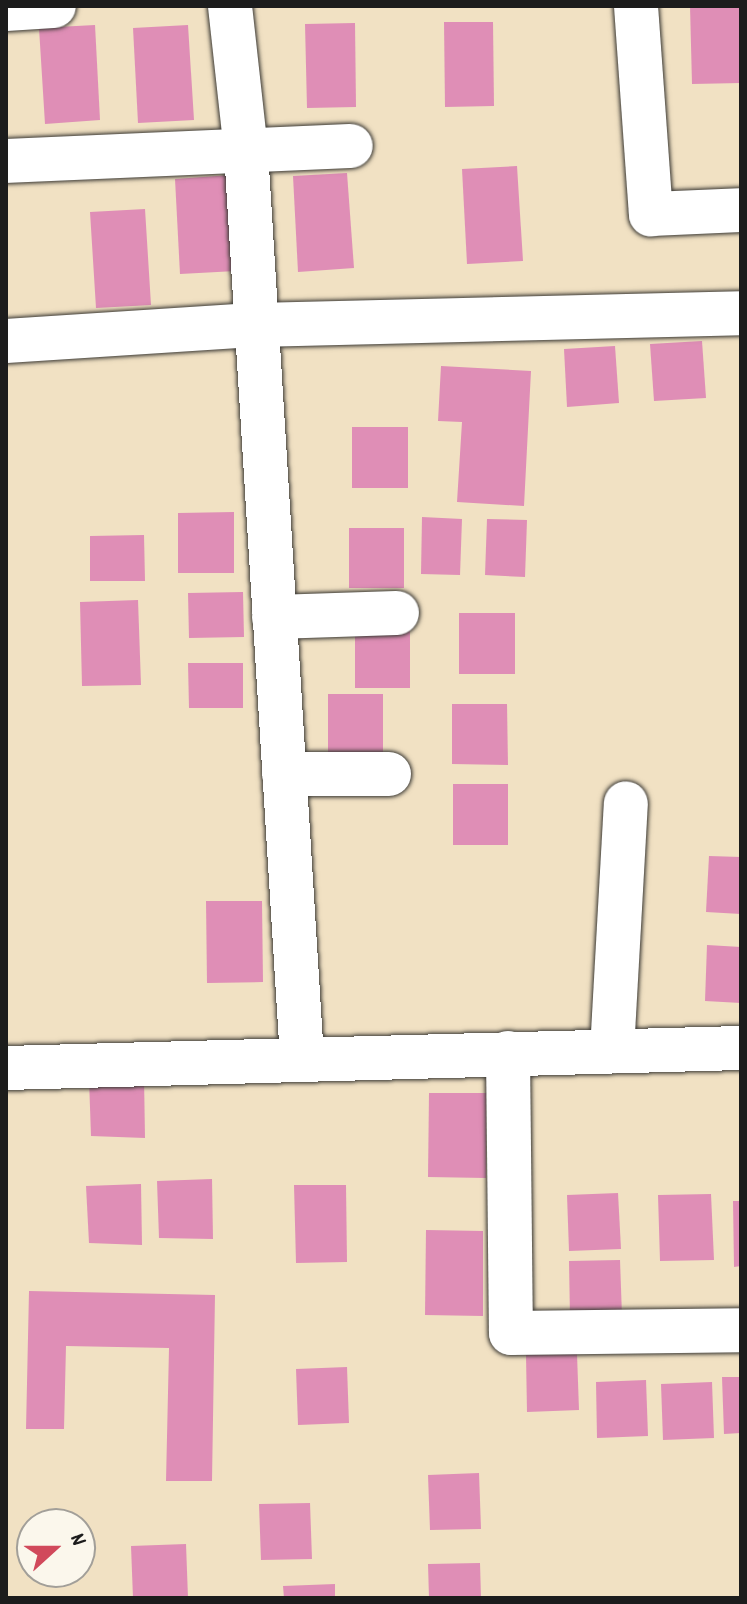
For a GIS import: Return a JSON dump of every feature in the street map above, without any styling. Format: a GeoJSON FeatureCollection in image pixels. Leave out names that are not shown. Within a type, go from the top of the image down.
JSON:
{"type":"FeatureCollection","features":[{"type":"Feature","properties":{"kind":"street"},"geometry":{"type":"LineString","coordinates":[[6,9],[54,6]]}},
{"type":"Feature","properties":{"kind":"street"},"geometry":{"type":"LineString","coordinates":[[230,6],[246,151],[302,1058]]}},
{"type":"Feature","properties":{"kind":"street"},"geometry":{"type":"LineString","coordinates":[[636,6],[651,214],[741,210]]}},
{"type":"Feature","properties":{"kind":"street"},"geometry":{"type":"LineString","coordinates":[[6,161],[351,146]]}},
{"type":"Feature","properties":{"kind":"street"},"geometry":{"type":"LineString","coordinates":[[6,341],[256,325],[741,313]]}},
{"type":"Feature","properties":{"kind":"street"},"geometry":{"type":"LineString","coordinates":[[274,617],[397,613]]}},
{"type":"Feature","properties":{"kind":"street"},"geometry":{"type":"LineString","coordinates":[[284,774],[389,774]]}},
{"type":"Feature","properties":{"kind":"street"},"geometry":{"type":"LineString","coordinates":[[612,1051],[626,803]]}},
{"type":"Feature","properties":{"kind":"street"},"geometry":{"type":"LineString","coordinates":[[6,1068],[741,1048]]}},
{"type":"Feature","properties":{"kind":"street"},"geometry":{"type":"LineString","coordinates":[[508,1053],[511,1333],[741,1330]]}},
{"type":"Feature","properties":{"kind":"building"},"geometry":{"type":"Polygon","coordinates":[[[690,6],[740,6],[741,83],[692,84],[690,6]]]}},
{"type":"Feature","properties":{"kind":"building"},"geometry":{"type":"Polygon","coordinates":[[[444,22],[493,22],[494,106],[445,107],[444,22]]]}},
{"type":"Feature","properties":{"kind":"building"},"geometry":{"type":"Polygon","coordinates":[[[355,23],[356,107],[307,108],[305,24],[355,23]]]}},
{"type":"Feature","properties":{"kind":"building"},"geometry":{"type":"Polygon","coordinates":[[[95,25],[100,120],[45,124],[39,28],[95,25]]]}},
{"type":"Feature","properties":{"kind":"building"},"geometry":{"type":"Polygon","coordinates":[[[188,25],[194,120],[138,123],[133,28],[188,25]]]}},
{"type":"Feature","properties":{"kind":"building"},"geometry":{"type":"Polygon","coordinates":[[[517,166],[523,261],[467,264],[462,169],[517,166]]]}},
{"type":"Feature","properties":{"kind":"building"},"geometry":{"type":"Polygon","coordinates":[[[347,173],[354,268],[298,272],[293,176],[347,173]]]}},
{"type":"Feature","properties":{"kind":"building"},"geometry":{"type":"Polygon","coordinates":[[[230,175],[236,271],[180,274],[175,179],[230,175]]]}},
{"type":"Feature","properties":{"kind":"building"},"geometry":{"type":"Polygon","coordinates":[[[145,209],[151,305],[96,308],[90,212],[145,209]]]}},
{"type":"Feature","properties":{"kind":"building"},"geometry":{"type":"Polygon","coordinates":[[[702,341],[706,398],[654,401],[650,344],[702,341]]]}},
{"type":"Feature","properties":{"kind":"building"},"geometry":{"type":"Polygon","coordinates":[[[615,346],[619,403],[567,407],[564,349],[615,346]]]}},
{"type":"Feature","properties":{"kind":"building"},"geometry":{"type":"Polygon","coordinates":[[[441,366],[531,371],[524,506],[457,502],[462,422],[438,421],[441,366]]]}},
{"type":"Feature","properties":{"kind":"building"},"geometry":{"type":"Polygon","coordinates":[[[352,427],[408,427],[408,488],[352,488],[352,427]]]}},
{"type":"Feature","properties":{"kind":"building"},"geometry":{"type":"Polygon","coordinates":[[[234,512],[234,573],[178,573],[178,513],[234,512]]]}},
{"type":"Feature","properties":{"kind":"building"},"geometry":{"type":"Polygon","coordinates":[[[422,517],[462,519],[460,575],[421,574],[422,517]]]}},
{"type":"Feature","properties":{"kind":"building"},"geometry":{"type":"Polygon","coordinates":[[[487,519],[527,520],[525,577],[485,575],[487,519]]]}},
{"type":"Feature","properties":{"kind":"building"},"geometry":{"type":"Polygon","coordinates":[[[349,528],[404,528],[404,588],[349,588],[349,528]]]}},
{"type":"Feature","properties":{"kind":"building"},"geometry":{"type":"Polygon","coordinates":[[[144,535],[145,581],[90,581],[90,536],[144,535]]]}},
{"type":"Feature","properties":{"kind":"building"},"geometry":{"type":"Polygon","coordinates":[[[243,592],[244,637],[189,638],[188,593],[243,592]]]}},
{"type":"Feature","properties":{"kind":"building"},"geometry":{"type":"Polygon","coordinates":[[[138,600],[141,685],[82,686],[80,602],[138,600]]]}},
{"type":"Feature","properties":{"kind":"building"},"geometry":{"type":"Polygon","coordinates":[[[459,613],[515,613],[515,674],[459,674],[459,613]]]}},
{"type":"Feature","properties":{"kind":"building"},"geometry":{"type":"Polygon","coordinates":[[[355,627],[410,627],[410,688],[355,688],[355,627]]]}},
{"type":"Feature","properties":{"kind":"building"},"geometry":{"type":"Polygon","coordinates":[[[188,663],[243,663],[243,708],[189,708],[188,663]]]}},
{"type":"Feature","properties":{"kind":"building"},"geometry":{"type":"Polygon","coordinates":[[[328,694],[383,694],[383,755],[328,755],[328,694]]]}},
{"type":"Feature","properties":{"kind":"building"},"geometry":{"type":"Polygon","coordinates":[[[452,704],[507,704],[508,765],[452,764],[452,704]]]}},
{"type":"Feature","properties":{"kind":"building"},"geometry":{"type":"Polygon","coordinates":[[[453,784],[508,784],[508,845],[453,845],[453,784]]]}},
{"type":"Feature","properties":{"kind":"building"},"geometry":{"type":"Polygon","coordinates":[[[709,856],[741,857],[741,914],[706,912],[709,856]]]}},
{"type":"Feature","properties":{"kind":"building"},"geometry":{"type":"Polygon","coordinates":[[[206,901],[262,901],[263,982],[207,983],[206,901]]]}},
{"type":"Feature","properties":{"kind":"building"},"geometry":{"type":"Polygon","coordinates":[[[707,945],[741,947],[741,1003],[705,1001],[707,945]]]}},
{"type":"Feature","properties":{"kind":"building"},"geometry":{"type":"Polygon","coordinates":[[[144,1077],[145,1138],[91,1136],[89,1079],[144,1077]]]}},
{"type":"Feature","properties":{"kind":"building"},"geometry":{"type":"Polygon","coordinates":[[[429,1093],[486,1093],[486,1178],[428,1177],[429,1093]]]}},
{"type":"Feature","properties":{"kind":"building"},"geometry":{"type":"Polygon","coordinates":[[[212,1179],[213,1239],[159,1238],[157,1181],[212,1179]]]}},
{"type":"Feature","properties":{"kind":"building"},"geometry":{"type":"Polygon","coordinates":[[[141,1184],[142,1245],[89,1243],[86,1186],[141,1184]]]}},
{"type":"Feature","properties":{"kind":"building"},"geometry":{"type":"Polygon","coordinates":[[[294,1185],[346,1185],[347,1262],[296,1263],[294,1185]]]}},
{"type":"Feature","properties":{"kind":"building"},"geometry":{"type":"Polygon","coordinates":[[[618,1193],[621,1249],[569,1251],[567,1195],[618,1193]]]}},
{"type":"Feature","properties":{"kind":"building"},"geometry":{"type":"Polygon","coordinates":[[[711,1194],[714,1260],[660,1261],[658,1195],[711,1194]]]}},
{"type":"Feature","properties":{"kind":"building"},"geometry":{"type":"Polygon","coordinates":[[[733,1201],[741,1201],[741,1266],[734,1267],[733,1201]]]}},
{"type":"Feature","properties":{"kind":"building"},"geometry":{"type":"Polygon","coordinates":[[[426,1230],[483,1231],[483,1316],[425,1315],[426,1230]]]}},
{"type":"Feature","properties":{"kind":"building"},"geometry":{"type":"Polygon","coordinates":[[[620,1260],[622,1316],[570,1318],[569,1261],[620,1260]]]}},
{"type":"Feature","properties":{"kind":"building"},"geometry":{"type":"Polygon","coordinates":[[[29,1291],[215,1295],[212,1481],[166,1481],[169,1348],[66,1346],[64,1429],[26,1429],[29,1291]]]}},
{"type":"Feature","properties":{"kind":"building"},"geometry":{"type":"Polygon","coordinates":[[[577,1354],[579,1410],[527,1412],[526,1355],[577,1354]]]}},
{"type":"Feature","properties":{"kind":"building"},"geometry":{"type":"Polygon","coordinates":[[[347,1367],[349,1423],[298,1425],[296,1369],[347,1367]]]}},
{"type":"Feature","properties":{"kind":"building"},"geometry":{"type":"Polygon","coordinates":[[[722,1377],[741,1377],[741,1433],[724,1434],[722,1377]]]}},
{"type":"Feature","properties":{"kind":"building"},"geometry":{"type":"Polygon","coordinates":[[[646,1380],[648,1436],[597,1438],[596,1382],[646,1380]]]}},
{"type":"Feature","properties":{"kind":"building"},"geometry":{"type":"Polygon","coordinates":[[[712,1382],[714,1438],[663,1440],[661,1384],[712,1382]]]}},
{"type":"Feature","properties":{"kind":"building"},"geometry":{"type":"Polygon","coordinates":[[[479,1473],[481,1529],[430,1530],[428,1475],[479,1473]]]}},
{"type":"Feature","properties":{"kind":"building"},"geometry":{"type":"Polygon","coordinates":[[[310,1503],[312,1559],[261,1560],[259,1504],[310,1503]]]}},
{"type":"Feature","properties":{"kind":"building"},"geometry":{"type":"Polygon","coordinates":[[[186,1544],[188,1598],[133,1598],[131,1546],[186,1544]]]}},
{"type":"Feature","properties":{"kind":"building"},"geometry":{"type":"Polygon","coordinates":[[[480,1563],[481,1598],[429,1598],[428,1564],[480,1563]]]}},
{"type":"Feature","properties":{"kind":"building"},"geometry":{"type":"Polygon","coordinates":[[[335,1584],[335,1598],[284,1598],[283,1586],[335,1584]]]}}]}
